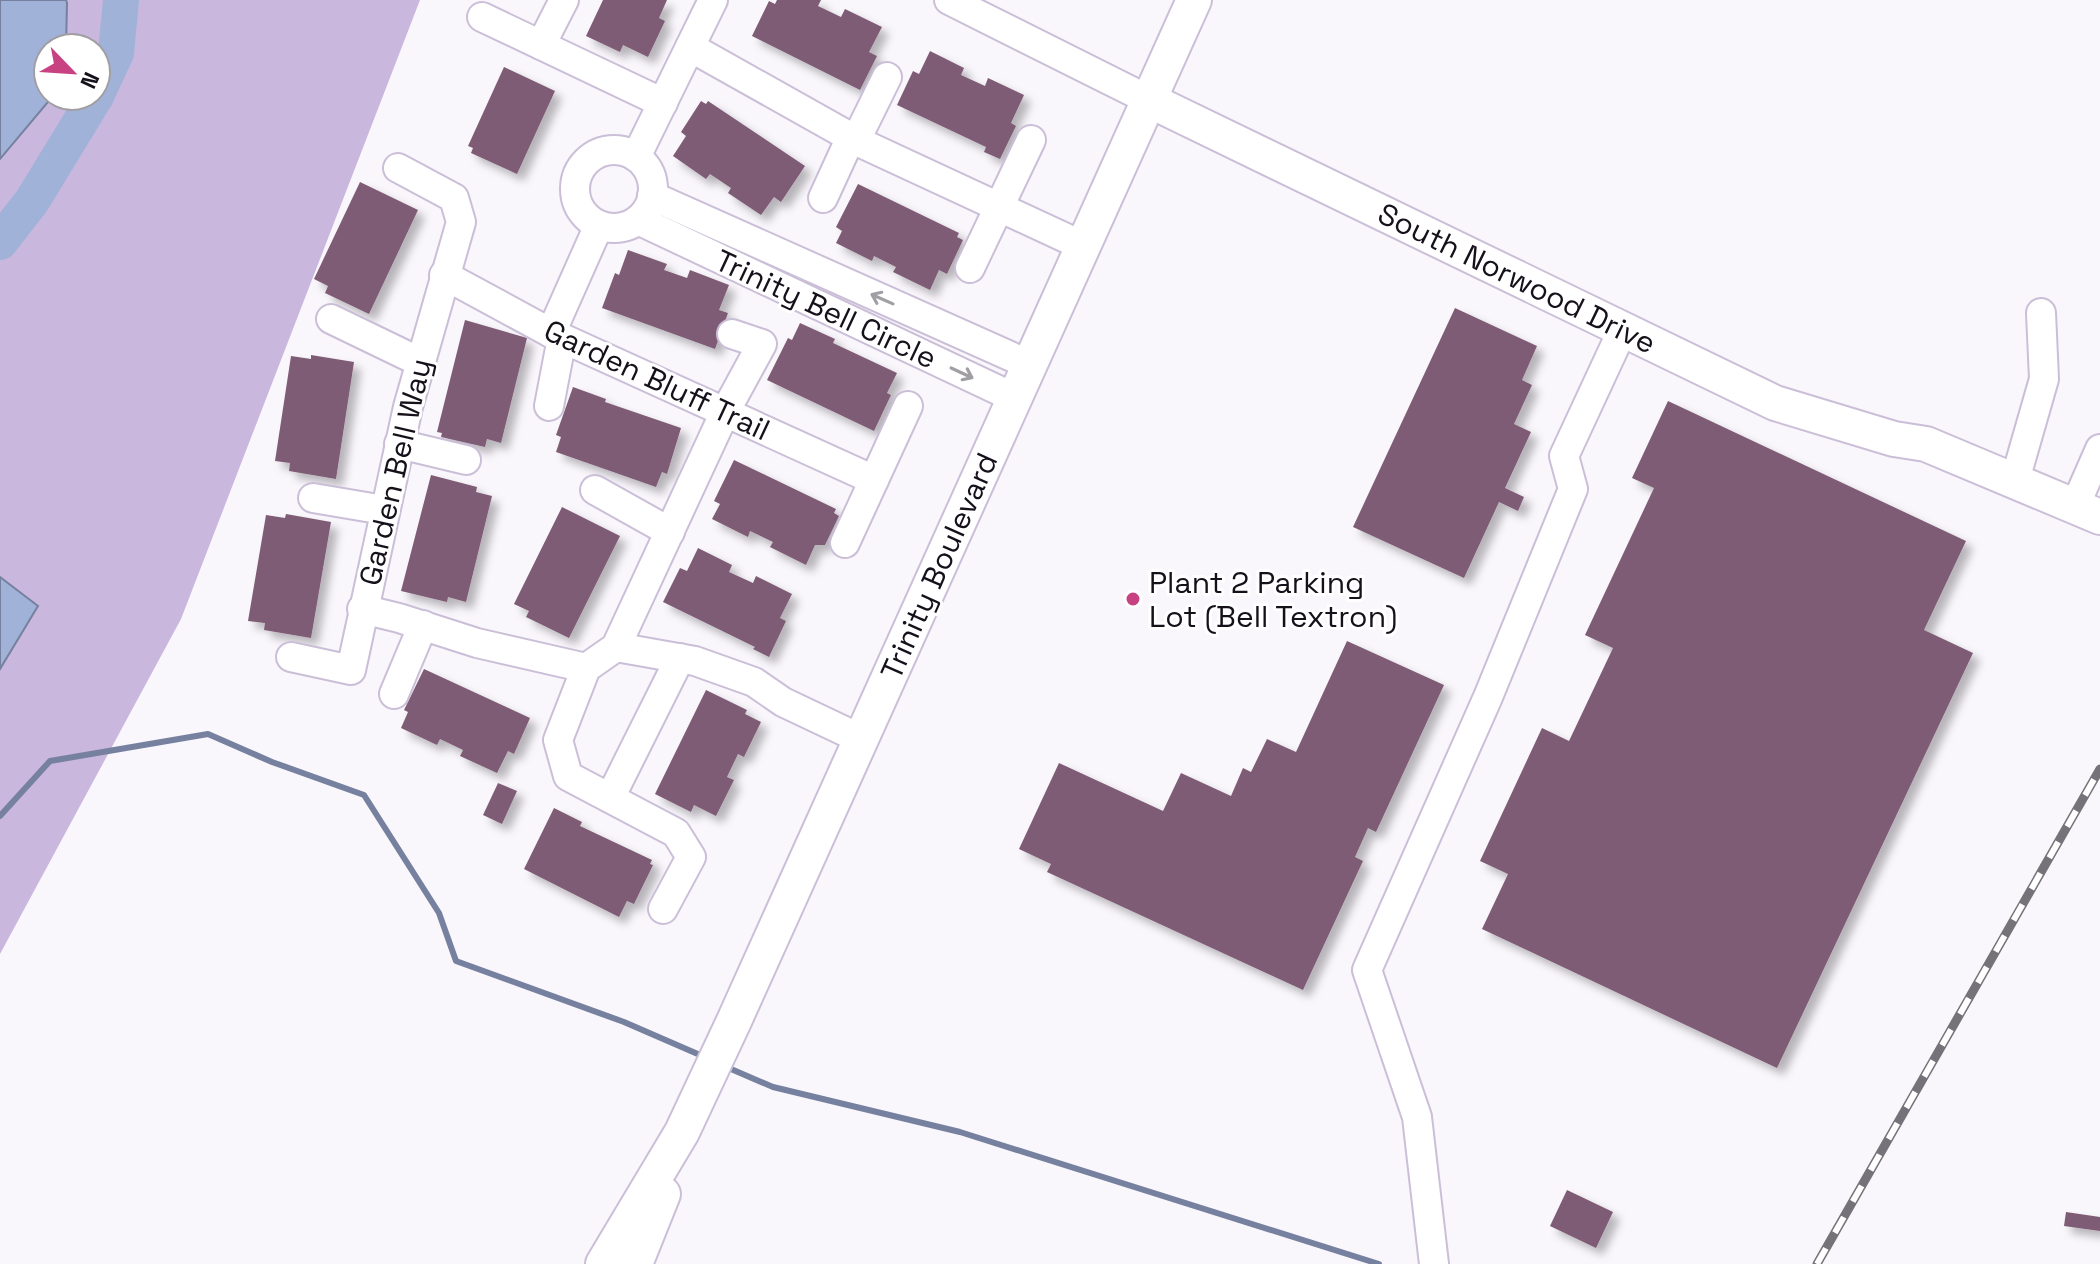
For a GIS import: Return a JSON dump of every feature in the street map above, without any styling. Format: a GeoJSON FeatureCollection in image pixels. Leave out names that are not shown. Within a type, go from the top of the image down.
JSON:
{"type":"FeatureCollection","features":[{"type":"Feature","properties":{"kind":"main road","name":"Trinity Boulevard"},"geometry":{"type":"LineString","coordinates":[[603,1264],[682,1132],[734,1021],[1194,0]]}},
{"type":"Feature","properties":{"kind":"main road","name":"South Norwood Drive"},"geometry":{"type":"LineString","coordinates":[[1149,100],[1775,403],[1894,439],[1926,444],[2088,511]]}},
{"type":"Feature","properties":{"kind":"main road","name":"Trinity Boulevard"},"geometry":{"type":"LineString","coordinates":[[635,1264],[658,1208],[682,1132]]}},
{"type":"Feature","properties":{"kind":"street"},"geometry":{"type":"LineString","coordinates":[[541,45],[564,0]]}},
{"type":"Feature","properties":{"kind":"street"},"geometry":{"type":"LineString","coordinates":[[636,157],[713,0]]}},
{"type":"Feature","properties":{"kind":"street","name":"South Norwood Drive"},"geometry":{"type":"LineString","coordinates":[[949,0],[1149,100]]}},
{"type":"Feature","properties":{"kind":"street"},"geometry":{"type":"LineString","coordinates":[[482,17],[663,103]]}},
{"type":"Feature","properties":{"kind":"street"},"geometry":{"type":"LineString","coordinates":[[690,47],[853,138],[1083,246]]}},
{"type":"Feature","properties":{"kind":"street"},"geometry":{"type":"LineString","coordinates":[[823,198],[887,77]]}},
{"type":"Feature","properties":{"kind":"street"},"geometry":{"type":"LineString","coordinates":[[970,268],[1031,140]]}},
{"type":"Feature","properties":{"kind":"street"},"geometry":{"type":"LineString","coordinates":[[613,149],[629,152],[651,175],[645,208],[628,226],[613,228],[599,225],[587,217],[578,205],[576,176],[585,162],[598,153],[613,149]]}},
{"type":"Feature","properties":{"kind":"street","name":"Garden Bell Way"},"geometry":{"type":"LineString","coordinates":[[291,657],[351,670],[399,444],[461,222],[454,198],[398,168]]}},
{"type":"Feature","properties":{"kind":"street","name":"Trinity Bell Circle"},"geometry":{"type":"LineString","coordinates":[[645,208],[1030,365]]}},
{"type":"Feature","properties":{"kind":"street","name":"Trinity Bell Circle"},"geometry":{"type":"LineString","coordinates":[[645,208],[1015,398]]}},
{"type":"Feature","properties":{"kind":"street"},"geometry":{"type":"LineString","coordinates":[[549,406],[556,335],[599,225]]}},
{"type":"Feature","properties":{"kind":"street","name":"Garden Bluff Trail"},"geometry":{"type":"LineString","coordinates":[[444,275],[556,335],[874,480]]}},
{"type":"Feature","properties":{"kind":"street"},"geometry":{"type":"LineString","coordinates":[[2015,480],[2044,379],[2041,313]]}},
{"type":"Feature","properties":{"kind":"street"},"geometry":{"type":"LineString","coordinates":[[331,319],[420,362]]}},
{"type":"Feature","properties":{"kind":"street"},"geometry":{"type":"LineString","coordinates":[[1434,1264],[1417,1117],[1367,970],[1488,697],[1573,489],[1564,456],[1623,329]]}},
{"type":"Feature","properties":{"kind":"street"},"geometry":{"type":"LineString","coordinates":[[663,909],[691,857],[676,833],[568,776],[558,740],[586,668],[616,647],[725,412],[762,344],[732,334]]}},
{"type":"Feature","properties":{"kind":"street"},"geometry":{"type":"LineString","coordinates":[[845,543],[908,406]]}},
{"type":"Feature","properties":{"kind":"street"},"geometry":{"type":"LineString","coordinates":[[399,444],[466,460]]}},
{"type":"Feature","properties":{"kind":"street"},"geometry":{"type":"LineString","coordinates":[[2088,511],[2100,449]]}},
{"type":"Feature","properties":{"kind":"street"},"geometry":{"type":"LineString","coordinates":[[595,490],[670,532]]}},
{"type":"Feature","properties":{"kind":"street"},"geometry":{"type":"LineString","coordinates":[[313,498],[384,510]]}},
{"type":"Feature","properties":{"kind":"street"},"geometry":{"type":"LineString","coordinates":[[362,609],[477,643],[586,668]]}},
{"type":"Feature","properties":{"kind":"street"},"geometry":{"type":"LineString","coordinates":[[394,694],[423,625]]}},
{"type":"Feature","properties":{"kind":"street"},"geometry":{"type":"LineString","coordinates":[[616,647],[695,661],[754,682],[783,702],[861,739]]}},
{"type":"Feature","properties":{"kind":"street"},"geometry":{"type":"LineString","coordinates":[[610,798],[680,658]]}},
{"type":"Feature","properties":{"kind":"shaded area"},"geometry":{"type":"Polygon","coordinates":[[[0,0],[420,0],[181,619],[0,954],[0,0]]]}},
{"type":"Feature","properties":{"kind":"water"},"geometry":{"type":"Polygon","coordinates":[[[0,0],[66,0],[66,32],[32,32],[32,112],[40,112],[0,159],[0,0]]]}},
{"type":"Feature","properties":{"kind":"water"},"geometry":{"type":"Polygon","coordinates":[[[0,577],[38,606],[0,669],[0,577]]]}},
{"type":"Feature","properties":{"kind":"building"},"geometry":{"type":"Polygon","coordinates":[[[603,0],[667,0],[659,18],[665,21],[648,57],[623,45],[620,52],[586,36],[603,0]]]}},
{"type":"Feature","properties":{"kind":"building"},"geometry":{"type":"Polygon","coordinates":[[[777,0],[821,0],[818,6],[841,17],[845,9],[882,27],[869,52],[877,56],[860,90],[752,36],[769,1],[775,4],[777,0]]]}},
{"type":"Feature","properties":{"kind":"building"},"geometry":{"type":"Polygon","coordinates":[[[930,51],[964,68],[961,75],[985,86],[988,78],[1024,95],[1011,123],[1016,126],[1000,159],[984,152],[986,147],[897,105],[913,71],[919,74],[930,51]]]}},
{"type":"Feature","properties":{"kind":"building"},"geometry":{"type":"Polygon","coordinates":[[[504,67],[555,91],[517,174],[471,153],[473,148],[468,146],[504,67]]]}},
{"type":"Feature","properties":{"kind":"building"},"geometry":{"type":"Polygon","coordinates":[[[701,101],[706,104],[708,101],[805,166],[781,202],[774,197],[761,215],[728,193],[731,188],[710,174],[706,179],[673,156],[686,136],[681,132],[701,101]]]}},
{"type":"Feature","properties":{"kind":"building"},"geometry":{"type":"Polygon","coordinates":[[[360,182],[418,210],[369,314],[325,293],[328,286],[314,279],[360,182]]]}},
{"type":"Feature","properties":{"kind":"building"},"geometry":{"type":"Polygon","coordinates":[[[858,184],[959,233],[957,237],[963,240],[947,274],[939,270],[930,290],[893,272],[896,267],[874,256],[872,261],[836,243],[842,231],[836,227],[858,184]]]}},
{"type":"Feature","properties":{"kind":"building"},"geometry":{"type":"Polygon","coordinates":[[[628,250],[667,264],[664,270],[687,278],[690,270],[729,285],[719,310],[728,313],[715,349],[602,308],[615,273],[619,275],[628,250]]]}},
{"type":"Feature","properties":{"kind":"building"},"geometry":{"type":"Polygon","coordinates":[[[1455,308],[1537,346],[1522,380],[1532,385],[1514,424],[1531,432],[1505,488],[1524,497],[1518,511],[1499,502],[1464,578],[1353,527],[1455,308]]]}},
{"type":"Feature","properties":{"kind":"building"},"geometry":{"type":"Polygon","coordinates":[[[465,320],[527,338],[501,443],[487,439],[485,447],[441,437],[442,433],[437,432],[465,320]]]}},
{"type":"Feature","properties":{"kind":"building"},"geometry":{"type":"Polygon","coordinates":[[[800,323],[835,339],[833,343],[897,373],[887,393],[891,395],[874,431],[767,380],[788,338],[792,340],[800,323]]]}},
{"type":"Feature","properties":{"kind":"building"},"geometry":{"type":"Polygon","coordinates":[[[311,355],[354,362],[336,479],[289,471],[290,463],[275,461],[291,356],[311,359],[311,355]]]}},
{"type":"Feature","properties":{"kind":"building"},"geometry":{"type":"Polygon","coordinates":[[[573,387],[606,399],[605,402],[681,428],[667,474],[662,472],[656,487],[556,452],[561,437],[556,435],[573,387]]]}},
{"type":"Feature","properties":{"kind":"building"},"geometry":{"type":"Polygon","coordinates":[[[1668,401],[1966,541],[1924,630],[1973,653],[1777,1068],[1482,929],[1508,874],[1480,861],[1542,728],[1569,741],[1613,648],[1585,635],[1654,488],[1632,478],[1668,401]]]}},
{"type":"Feature","properties":{"kind":"building"},"geometry":{"type":"Polygon","coordinates":[[[734,460],[836,509],[834,513],[839,516],[825,545],[815,545],[806,565],[770,547],[773,542],[750,531],[748,537],[712,519],[720,504],[714,501],[734,460]]]}},
{"type":"Feature","properties":{"kind":"building"},"geometry":{"type":"Polygon","coordinates":[[[431,475],[477,487],[476,492],[492,496],[466,602],[448,597],[447,602],[401,591],[431,475]]]}},
{"type":"Feature","properties":{"kind":"building"},"geometry":{"type":"Polygon","coordinates":[[[562,507],[620,536],[569,638],[526,617],[529,611],[514,604],[562,507]]]}},
{"type":"Feature","properties":{"kind":"building"},"geometry":{"type":"Polygon","coordinates":[[[286,514],[331,522],[311,638],[264,630],[265,623],[248,621],[266,515],[285,518],[286,514]]]}},
{"type":"Feature","properties":{"kind":"building"},"geometry":{"type":"Polygon","coordinates":[[[698,548],[732,565],[729,572],[753,583],[756,576],[792,594],[780,618],[786,621],[769,657],[753,649],[755,647],[663,602],[680,568],[687,571],[698,548]]]}},
{"type":"Feature","properties":{"kind":"building"},"geometry":{"type":"Polygon","coordinates":[[[1347,641],[1444,685],[1376,832],[1368,828],[1355,857],[1363,861],[1303,990],[1047,872],[1051,864],[1019,849],[1059,763],[1163,811],[1181,773],[1231,796],[1243,768],[1251,772],[1267,739],[1296,752],[1347,641]]]}},
{"type":"Feature","properties":{"kind":"building"},"geometry":{"type":"Polygon","coordinates":[[[424,669],[530,718],[514,754],[508,751],[497,773],[460,756],[463,750],[440,739],[437,745],[401,728],[408,712],[404,710],[424,669]]]}},
{"type":"Feature","properties":{"kind":"building"},"geometry":{"type":"Polygon","coordinates":[[[706,690],[747,710],[745,714],[761,722],[744,757],[738,754],[727,777],[734,780],[716,816],[694,805],[691,812],[655,794],[706,690]]]}},
{"type":"Feature","properties":{"kind":"building"},"geometry":{"type":"Polygon","coordinates":[[[498,783],[517,791],[502,824],[483,815],[498,783]]]}},
{"type":"Feature","properties":{"kind":"building"},"geometry":{"type":"Polygon","coordinates":[[[554,808],[582,822],[580,826],[652,860],[650,864],[653,865],[634,904],[627,901],[619,917],[524,869],[554,808]]]}},
{"type":"Feature","properties":{"kind":"building"},"geometry":{"type":"Polygon","coordinates":[[[1567,1190],[1613,1212],[1596,1248],[1550,1226],[1567,1190]]]}},
{"type":"Feature","properties":{"kind":"building"},"geometry":{"type":"Polygon","coordinates":[[[2066,1212],[2100,1217],[2100,1231],[2064,1226],[2066,1212]]]}},
{"type":"Feature","properties":{"kind":"waterway"},"geometry":{"type":"LineString","coordinates":[[112,62],[116,53],[121,0]]}},
{"type":"Feature","properties":{"kind":"waterway"},"geometry":{"type":"LineString","coordinates":[[0,242],[32,201],[86,112]]}},
{"type":"Feature","properties":{"kind":"waterway"},"geometry":{"type":"LineString","coordinates":[[0,816],[50,761],[208,734],[272,762],[364,795],[439,913],[456,961],[624,1022],[707,1058]]}},
{"type":"Feature","properties":{"kind":"waterway"},"geometry":{"type":"LineString","coordinates":[[724,1066],[773,1087],[960,1132],[1379,1264]]}},
{"type":"Feature","properties":{"kind":"railway"},"geometry":{"type":"LineString","coordinates":[[1817,1264],[2100,769]]}},
{"type":"Feature","properties":{"kind":"place","name":"Plant 2 Parking Lot (Bell Textron)"},"geometry":{"type":"Point","coordinates":[1133,599]}}]}
